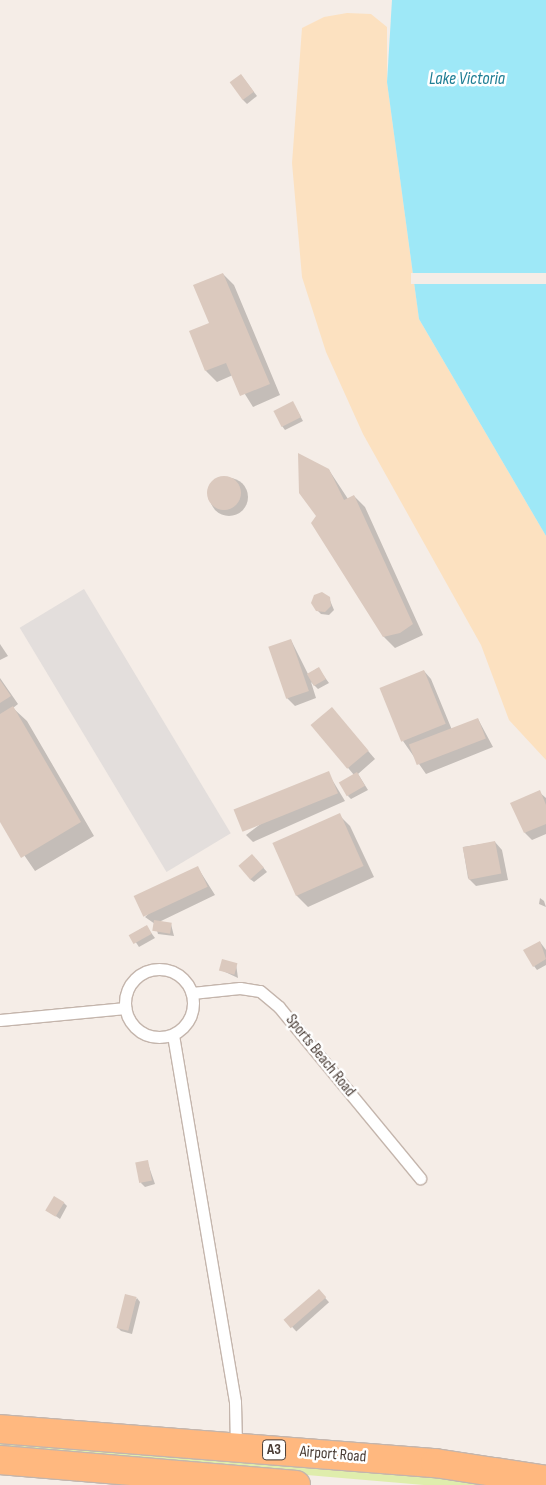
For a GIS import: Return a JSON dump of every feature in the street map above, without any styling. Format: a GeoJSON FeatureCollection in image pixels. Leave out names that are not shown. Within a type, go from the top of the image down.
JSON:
{"type":"FeatureCollection","features":[{"type":"Feature","properties":{"kind":"highway","name":"Airport Road"},"geometry":{"type":"LineString","coordinates":[[0,1430],[435,1463],[546,1480]]}},
{"type":"Feature","properties":{"kind":"highway","name":"Airport Road"},"geometry":{"type":"LineString","coordinates":[[0,1460],[296,1485]]}},
{"type":"Feature","properties":{"kind":"lane"},"geometry":{"type":"LineString","coordinates":[[154,970],[178,975],[192,993],[188,1022],[173,1035],[149,1036],[134,1025],[125,1008],[135,980],[154,970]]}},
{"type":"Feature","properties":{"kind":"lane","name":"Sports Beach Road"},"geometry":{"type":"LineString","coordinates":[[192,993],[240,988],[260,991],[280,1006],[420,1178]]}},
{"type":"Feature","properties":{"kind":"lane"},"geometry":{"type":"LineString","coordinates":[[0,1020],[125,1008]]}},
{"type":"Feature","properties":{"kind":"lane"},"geometry":{"type":"LineString","coordinates":[[173,1035],[235,1402],[236,1447]]}},
{"type":"Feature","properties":{"kind":"green space"},"geometry":{"type":"Polygon","coordinates":[[[0,1439],[346,1464],[505,1485],[424,1485],[0,1449],[0,1439]]]}},
{"type":"Feature","properties":{"kind":"sand"},"geometry":{"type":"Polygon","coordinates":[[[347,13],[371,14],[387,27],[387,82],[419,319],[546,536],[546,760],[509,720],[481,645],[363,434],[326,352],[302,277],[292,163],[302,28],[324,17],[347,13]]]}},
{"type":"Feature","properties":{"kind":"shaded area"},"geometry":{"type":"Polygon","coordinates":[[[84,589],[231,833],[166,872],[20,628],[84,589]]]}},
{"type":"Feature","properties":{"kind":"water","name":"Lake Victoria"},"geometry":{"type":"Polygon","coordinates":[[[392,0],[546,0],[546,536],[419,319],[387,82],[392,0]]]}},
{"type":"Feature","properties":{"kind":"pier"},"geometry":{"type":"Polygon","coordinates":[[[411,273],[546,273],[546,284],[411,284],[411,273]]]}},
{"type":"Feature","properties":{"kind":"building"},"geometry":{"type":"Polygon","coordinates":[[[241,74],[254,92],[243,100],[230,82],[241,74]]]}},
{"type":"Feature","properties":{"kind":"building"},"geometry":{"type":"Polygon","coordinates":[[[223,273],[270,384],[240,396],[226,363],[205,371],[189,331],[209,323],[193,285],[223,273]]]}},
{"type":"Feature","properties":{"kind":"building"},"geometry":{"type":"Polygon","coordinates":[[[293,401],[301,417],[282,427],[273,411],[293,401]]]}},
{"type":"Feature","properties":{"kind":"building"},"geometry":{"type":"Polygon","coordinates":[[[298,453],[329,469],[344,500],[354,495],[413,624],[400,633],[383,637],[311,523],[316,516],[299,493],[298,453]]]}},
{"type":"Feature","properties":{"kind":"building"},"geometry":{"type":"Polygon","coordinates":[[[224,476],[231,477],[236,481],[240,486],[240,500],[236,505],[231,509],[224,510],[217,509],[212,505],[208,500],[207,493],[208,486],[212,481],[217,477],[224,476]]]}},
{"type":"Feature","properties":{"kind":"building"},"geometry":{"type":"Polygon","coordinates":[[[322,592],[330,597],[331,606],[325,612],[316,611],[311,603],[314,595],[322,592]]]}},
{"type":"Feature","properties":{"kind":"building"},"geometry":{"type":"Polygon","coordinates":[[[291,639],[309,691],[286,699],[268,647],[291,639]]]}},
{"type":"Feature","properties":{"kind":"building"},"geometry":{"type":"Polygon","coordinates":[[[319,667],[326,679],[314,686],[307,674],[319,667]]]}},
{"type":"Feature","properties":{"kind":"building"},"geometry":{"type":"Polygon","coordinates":[[[424,670],[446,724],[401,742],[379,688],[424,670]]]}},
{"type":"Feature","properties":{"kind":"building"},"geometry":{"type":"Polygon","coordinates":[[[0,680],[11,696],[0,703],[0,680]]]}},
{"type":"Feature","properties":{"kind":"building"},"geometry":{"type":"Polygon","coordinates":[[[13,706],[81,822],[21,858],[0,822],[0,714],[13,706]]]}},
{"type":"Feature","properties":{"kind":"building"},"geometry":{"type":"Polygon","coordinates":[[[332,707],[369,751],[347,769],[311,725],[332,707]]]}},
{"type":"Feature","properties":{"kind":"building"},"geometry":{"type":"Polygon","coordinates":[[[478,718],[486,739],[417,765],[409,745],[478,718]]]}},
{"type":"Feature","properties":{"kind":"building"},"geometry":{"type":"Polygon","coordinates":[[[329,771],[338,793],[242,832],[234,810],[329,771]]]}},
{"type":"Feature","properties":{"kind":"building"},"geometry":{"type":"Polygon","coordinates":[[[357,772],[365,786],[347,796],[339,782],[357,772]]]}},
{"type":"Feature","properties":{"kind":"building"},"geometry":{"type":"Polygon","coordinates":[[[540,790],[546,805],[546,824],[524,833],[510,803],[540,790]]]}},
{"type":"Feature","properties":{"kind":"building"},"geometry":{"type":"Polygon","coordinates":[[[340,813],[364,866],[296,896],[272,843],[340,813]]]}},
{"type":"Feature","properties":{"kind":"building"},"geometry":{"type":"Polygon","coordinates":[[[495,841],[501,873],[469,880],[463,847],[495,841]]]}},
{"type":"Feature","properties":{"kind":"building"},"geometry":{"type":"Polygon","coordinates":[[[252,854],[264,868],[250,879],[238,866],[252,854]]]}},
{"type":"Feature","properties":{"kind":"building"},"geometry":{"type":"Polygon","coordinates":[[[198,866],[208,887],[143,917],[134,896],[198,866]]]}},
{"type":"Feature","properties":{"kind":"building"},"geometry":{"type":"Polygon","coordinates":[[[154,920],[172,923],[170,934],[152,931],[154,920]]]}},
{"type":"Feature","properties":{"kind":"building"},"geometry":{"type":"Polygon","coordinates":[[[147,925],[152,934],[133,944],[129,935],[147,925]]]}},
{"type":"Feature","properties":{"kind":"building"},"geometry":{"type":"Polygon","coordinates":[[[540,941],[546,959],[533,967],[523,950],[540,941]]]}},
{"type":"Feature","properties":{"kind":"building"},"geometry":{"type":"Polygon","coordinates":[[[222,959],[237,963],[234,975],[219,971],[222,959]]]}},
{"type":"Feature","properties":{"kind":"building"},"geometry":{"type":"Polygon","coordinates":[[[148,1160],[152,1181],[139,1183],[135,1162],[148,1160]]]}},
{"type":"Feature","properties":{"kind":"building"},"geometry":{"type":"Polygon","coordinates":[[[54,1196],[64,1202],[56,1217],[45,1211],[54,1196]]]}},
{"type":"Feature","properties":{"kind":"building"},"geometry":{"type":"Polygon","coordinates":[[[319,1289],[326,1297],[291,1328],[284,1320],[319,1289]]]}},
{"type":"Feature","properties":{"kind":"building"},"geometry":{"type":"Polygon","coordinates":[[[125,1294],[137,1297],[128,1331],[117,1328],[125,1294]]]}}]}
